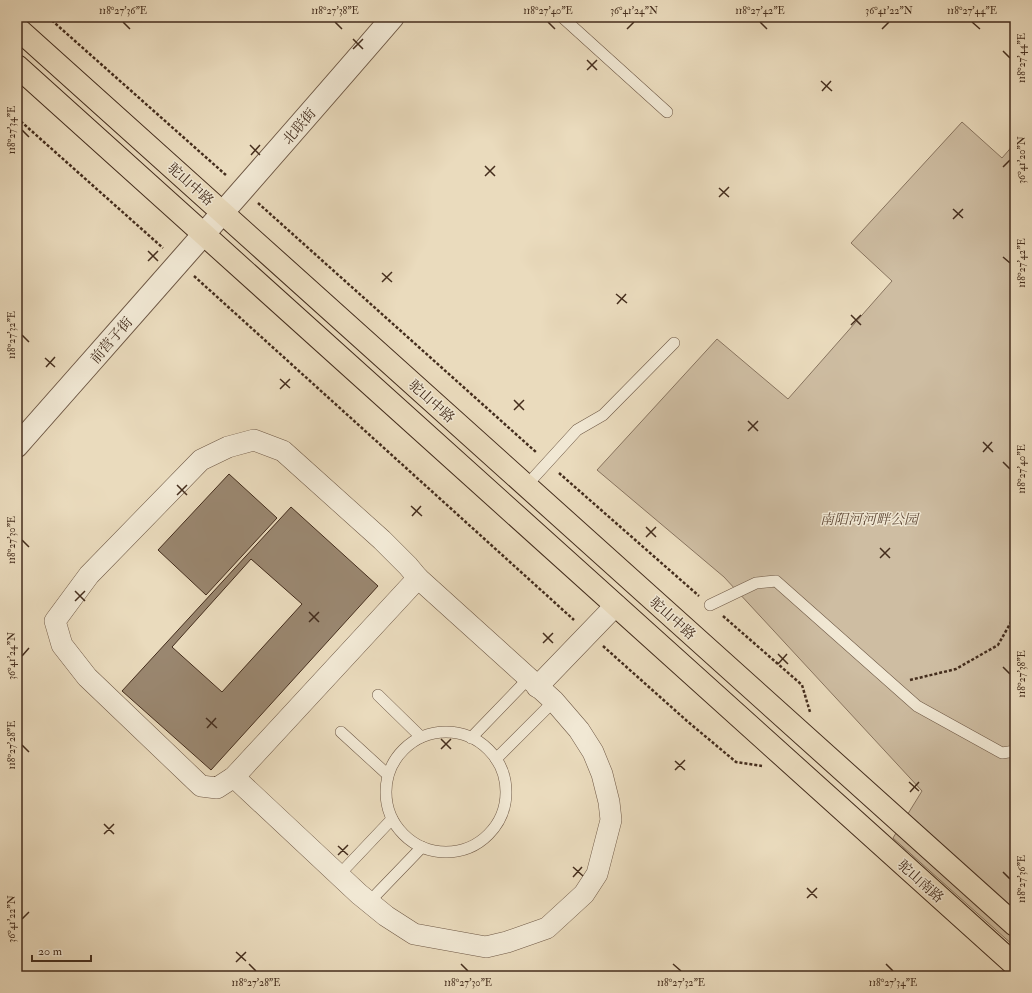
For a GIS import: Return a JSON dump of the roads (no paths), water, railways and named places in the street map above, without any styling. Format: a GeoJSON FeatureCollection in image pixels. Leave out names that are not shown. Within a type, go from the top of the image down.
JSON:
{"type":"FeatureCollection","features":[{"type":"Feature","properties":{"kind":"main road","name":"驼山中路"},"geometry":{"type":"LineString","coordinates":[[17,28],[1015,925]]}},
{"type":"Feature","properties":{"kind":"main road","name":"驼山中路"},"geometry":{"type":"LineString","coordinates":[[17,66],[828,796]]}},
{"type":"Feature","properties":{"kind":"main road","name":"驼山南路"},"geometry":{"type":"LineString","coordinates":[[828,796],[1015,965]]}},
{"type":"Feature","properties":{"kind":"street","name":"北联街"},"geometry":{"type":"LineString","coordinates":[[204,234],[244,190],[393,17]]}},
{"type":"Feature","properties":{"kind":"street","name":"前营子街"},"geometry":{"type":"LineString","coordinates":[[17,446],[204,234]]}},
{"type":"Feature","properties":{"kind":"street"},"geometry":{"type":"LineString","coordinates":[[234,777],[369,902],[414,934],[486,947],[527,936],[547,928],[584,894],[597,874],[611,820],[609,802],[602,774],[593,752],[579,730],[554,701],[418,578],[382,540],[283,451],[254,440],[228,447],[201,460],[89,574],[55,621],[62,645],[87,677],[201,786],[217,788],[234,777],[418,578]]}},
{"type":"Feature","properties":{"kind":"street"},"geometry":{"type":"LineString","coordinates":[[533,683],[589,633],[616,605]]}},
{"type":"Feature","properties":{"kind":"lane"},"geometry":{"type":"LineString","coordinates":[[562,17],[667,112]]}},
{"type":"Feature","properties":{"kind":"lane"},"geometry":{"type":"LineString","coordinates":[[526,486],[577,430],[603,415],[674,343]]}},
{"type":"Feature","properties":{"kind":"lane"},"geometry":{"type":"LineString","coordinates":[[710,605],[756,583],[776,581],[916,706],[1002,754],[1015,751]]}},
{"type":"Feature","properties":{"kind":"lane"},"geometry":{"type":"LineString","coordinates":[[471,738],[533,683]]}},
{"type":"Feature","properties":{"kind":"lane"},"geometry":{"type":"LineString","coordinates":[[378,695],[421,737]]}},
{"type":"Feature","properties":{"kind":"lane"},"geometry":{"type":"LineString","coordinates":[[496,759],[554,701]]}},
{"type":"Feature","properties":{"kind":"lane"},"geometry":{"type":"LineString","coordinates":[[341,732],[388,775]]}},
{"type":"Feature","properties":{"kind":"lane"},"geometry":{"type":"LineString","coordinates":[[443,732],[462,734],[471,738],[478,741],[492,753],[501,769],[506,786],[504,805],[497,823],[485,838],[468,848],[449,852],[430,850],[412,842],[398,829],[388,812],[385,792],[388,775],[396,757],[409,744],[421,737],[443,732]]}},
{"type":"Feature","properties":{"kind":"lane"},"geometry":{"type":"LineString","coordinates":[[339,875],[392,819]]}},
{"type":"Feature","properties":{"kind":"lane"},"geometry":{"type":"LineString","coordinates":[[369,902],[422,847]]}},
{"type":"Feature","properties":{"kind":"park label","name":"南阳河河畔公园"},"geometry":{"type":"Point","coordinates":[869,519]}}]}
